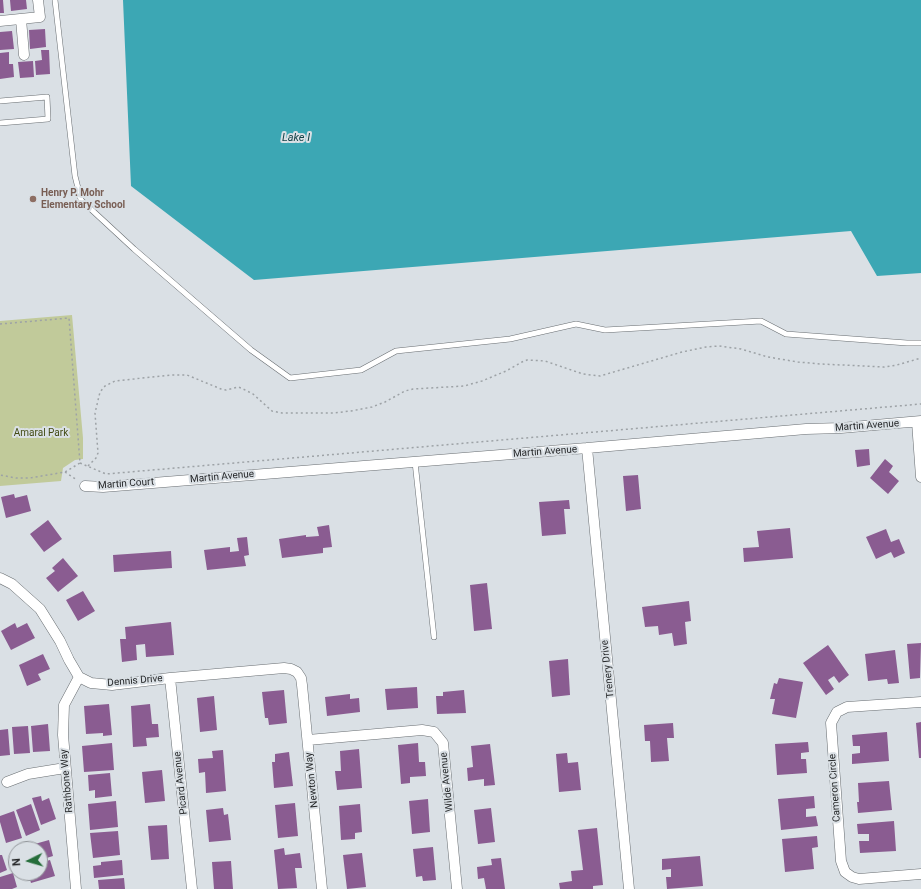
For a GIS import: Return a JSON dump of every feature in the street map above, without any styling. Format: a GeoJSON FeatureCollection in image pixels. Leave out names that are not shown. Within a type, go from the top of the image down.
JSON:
{"type":"FeatureCollection","features":[{"type":"Feature","properties":{"kind":"street"},"geometry":{"type":"LineString","coordinates":[[0,21],[40,17],[38,0]]}},
{"type":"Feature","properties":{"kind":"street"},"geometry":{"type":"LineString","coordinates":[[21,19],[24,55]]}},
{"type":"Feature","properties":{"kind":"street"},"geometry":{"type":"LineString","coordinates":[[919,422],[921,477]]}},
{"type":"Feature","properties":{"kind":"street","name":"Martin Avenue"},"geometry":{"type":"LineString","coordinates":[[168,481],[587,448],[806,428],[841,428],[919,422]]}},
{"type":"Feature","properties":{"kind":"street","name":"Trenery Drive"},"geometry":{"type":"LineString","coordinates":[[587,448],[629,889]]}},
{"type":"Feature","properties":{"kind":"street","name":"Martin Court"},"geometry":{"type":"LineString","coordinates":[[85,486],[103,487],[168,481]]}},
{"type":"Feature","properties":{"kind":"street"},"geometry":{"type":"LineString","coordinates":[[0,578],[12,584],[40,609],[79,676]]}},
{"type":"Feature","properties":{"kind":"street","name":"Dennis Drive"},"geometry":{"type":"LineString","coordinates":[[79,676],[91,683],[112,685],[170,678],[284,668],[297,672]]}},
{"type":"Feature","properties":{"kind":"street","name":"Newton Way"},"geometry":{"type":"LineString","coordinates":[[297,672],[301,678],[302,685],[322,889]]}},
{"type":"Feature","properties":{"kind":"street","name":"Rathbone Way"},"geometry":{"type":"LineString","coordinates":[[76,889],[63,735],[64,705],[79,676]]}},
{"type":"Feature","properties":{"kind":"street","name":"Picard Avenue"},"geometry":{"type":"LineString","coordinates":[[170,678],[192,889]]}},
{"type":"Feature","properties":{"kind":"street","name":"Cameron Circle"},"geometry":{"type":"LineString","coordinates":[[921,702],[847,707],[837,712],[831,723],[840,861],[845,872],[852,877],[859,879],[921,874]]}},
{"type":"Feature","properties":{"kind":"street","name":"Wilde Avenue"},"geometry":{"type":"LineString","coordinates":[[308,740],[422,730],[434,732],[443,743],[457,889]]}},
{"type":"Feature","properties":{"kind":"street"},"geometry":{"type":"LineString","coordinates":[[7,782],[28,774],[65,768]]}},
{"type":"Feature","properties":{"kind":"lane"},"geometry":{"type":"LineString","coordinates":[[55,0],[75,176],[81,200],[134,249],[245,345],[290,378],[361,370],[396,351],[510,339],[576,324],[605,330],[761,321],[786,334],[907,344],[921,343]]}},
{"type":"Feature","properties":{"kind":"lane"},"geometry":{"type":"LineString","coordinates":[[0,101],[47,97],[48,119],[0,123]]}},
{"type":"Feature","properties":{"kind":"lane"},"geometry":{"type":"LineString","coordinates":[[415,462],[434,637]]}},
{"type":"Feature","properties":{"kind":"path"},"geometry":{"type":"LineString","coordinates":[[0,324],[69,318],[80,463]]}},
{"type":"Feature","properties":{"kind":"path"},"geometry":{"type":"LineString","coordinates":[[88,466],[96,458],[98,453],[95,413],[100,392],[105,386],[115,381],[171,375],[188,375],[221,389],[226,390],[238,387],[241,388],[253,394],[272,411],[282,413],[326,413],[351,411],[372,407],[405,391],[413,389],[464,386],[482,381],[527,360],[545,361],[583,374],[600,376],[682,352],[719,346],[741,349],[798,362],[821,364],[884,367],[906,363],[921,358]]}},
{"type":"Feature","properties":{"kind":"path"},"geometry":{"type":"LineString","coordinates":[[80,463],[106,474],[921,404]]}},
{"type":"Feature","properties":{"kind":"path"},"geometry":{"type":"LineString","coordinates":[[0,475],[16,478],[30,478],[65,472],[80,463]]}},
{"type":"Feature","properties":{"kind":"path"},"geometry":{"type":"LineString","coordinates":[[65,472],[85,486]]}},
{"type":"Feature","properties":{"kind":"green space","name":"Amaral Park"},"geometry":{"type":"Polygon","coordinates":[[[72,315],[83,438],[83,459],[75,460],[63,468],[61,481],[0,486],[0,321],[72,315]]]}},
{"type":"Feature","properties":{"kind":"water","name":"Lake I"},"geometry":{"type":"Polygon","coordinates":[[[123,0],[921,0],[921,273],[877,276],[851,231],[254,280],[131,186],[123,0]]]}},
{"type":"Feature","properties":{"kind":"building"},"geometry":{"type":"Polygon","coordinates":[[[0,0],[3,0],[4,13],[0,13],[0,0]]]}},
{"type":"Feature","properties":{"kind":"building"},"geometry":{"type":"Polygon","coordinates":[[[10,0],[26,0],[27,9],[11,11],[10,0]]]}},
{"type":"Feature","properties":{"kind":"building"},"geometry":{"type":"Polygon","coordinates":[[[45,29],[46,47],[30,49],[29,30],[45,29]]]}},
{"type":"Feature","properties":{"kind":"building"},"geometry":{"type":"Polygon","coordinates":[[[12,31],[14,49],[0,50],[0,32],[12,31]]]}},
{"type":"Feature","properties":{"kind":"building"},"geometry":{"type":"Polygon","coordinates":[[[41,50],[49,50],[50,74],[36,75],[35,61],[42,60],[41,50]]]}},
{"type":"Feature","properties":{"kind":"building"},"geometry":{"type":"Polygon","coordinates":[[[9,52],[9,64],[13,64],[14,77],[0,79],[0,53],[9,52]]]}},
{"type":"Feature","properties":{"kind":"building"},"geometry":{"type":"Polygon","coordinates":[[[33,61],[34,77],[20,78],[18,62],[33,61]]]}},
{"type":"Feature","properties":{"kind":"building"},"geometry":{"type":"Polygon","coordinates":[[[869,449],[870,465],[857,467],[855,450],[869,449]]]}},
{"type":"Feature","properties":{"kind":"building"},"geometry":{"type":"Polygon","coordinates":[[[885,459],[893,466],[889,472],[899,481],[888,494],[870,478],[885,459]]]}},
{"type":"Feature","properties":{"kind":"building"},"geometry":{"type":"Polygon","coordinates":[[[638,475],[641,509],[626,511],[623,476],[638,475]]]}},
{"type":"Feature","properties":{"kind":"building"},"geometry":{"type":"Polygon","coordinates":[[[14,494],[15,498],[27,495],[31,511],[6,518],[1,497],[14,494]]]}},
{"type":"Feature","properties":{"kind":"building"},"geometry":{"type":"Polygon","coordinates":[[[569,500],[570,509],[564,509],[566,534],[542,536],[539,502],[569,500]]]}},
{"type":"Feature","properties":{"kind":"building"},"geometry":{"type":"Polygon","coordinates":[[[48,520],[62,539],[44,552],[30,534],[48,520]]]}},
{"type":"Feature","properties":{"kind":"building"},"geometry":{"type":"Polygon","coordinates":[[[329,525],[332,547],[323,548],[323,553],[282,558],[279,539],[306,535],[306,537],[319,536],[317,527],[329,525]]]}},
{"type":"Feature","properties":{"kind":"building"},"geometry":{"type":"Polygon","coordinates":[[[790,528],[793,558],[744,562],[743,548],[759,547],[757,531],[790,528]]]}},
{"type":"Feature","properties":{"kind":"building"},"geometry":{"type":"Polygon","coordinates":[[[886,529],[891,542],[899,539],[905,553],[894,558],[891,552],[876,559],[866,537],[886,529]]]}},
{"type":"Feature","properties":{"kind":"building"},"geometry":{"type":"Polygon","coordinates":[[[247,537],[249,555],[244,556],[246,566],[207,570],[204,550],[230,547],[230,552],[239,551],[237,538],[247,537]]]}},
{"type":"Feature","properties":{"kind":"building"},"geometry":{"type":"Polygon","coordinates":[[[171,551],[172,568],[114,572],[113,555],[171,551]]]}},
{"type":"Feature","properties":{"kind":"building"},"geometry":{"type":"Polygon","coordinates":[[[63,558],[78,576],[58,592],[46,578],[55,571],[52,568],[63,558]]]}},
{"type":"Feature","properties":{"kind":"building"},"geometry":{"type":"Polygon","coordinates":[[[487,583],[492,629],[474,631],[470,585],[487,583]]]}},
{"type":"Feature","properties":{"kind":"building"},"geometry":{"type":"Polygon","coordinates":[[[83,591],[95,611],[78,621],[66,600],[83,591]]]}},
{"type":"Feature","properties":{"kind":"building"},"geometry":{"type":"Polygon","coordinates":[[[689,601],[691,621],[685,622],[687,644],[674,646],[672,633],[659,635],[658,626],[645,627],[642,607],[689,601]]]}},
{"type":"Feature","properties":{"kind":"building"},"geometry":{"type":"Polygon","coordinates":[[[171,622],[174,655],[146,657],[145,644],[136,645],[137,660],[122,662],[120,639],[126,639],[125,627],[171,622]]]}},
{"type":"Feature","properties":{"kind":"building"},"geometry":{"type":"Polygon","coordinates":[[[15,623],[17,628],[27,623],[35,638],[11,650],[1,631],[15,623]]]}},
{"type":"Feature","properties":{"kind":"building"},"geometry":{"type":"Polygon","coordinates":[[[921,643],[920,678],[910,679],[907,644],[921,643]]]}},
{"type":"Feature","properties":{"kind":"building"},"geometry":{"type":"Polygon","coordinates":[[[828,645],[849,675],[839,683],[834,676],[828,680],[834,689],[826,695],[803,663],[828,645]]]}},
{"type":"Feature","properties":{"kind":"building"},"geometry":{"type":"Polygon","coordinates":[[[895,650],[899,683],[888,684],[887,679],[868,681],[865,654],[895,650]]]}},
{"type":"Feature","properties":{"kind":"building"},"geometry":{"type":"Polygon","coordinates":[[[43,654],[50,669],[38,674],[41,680],[27,686],[19,665],[43,654]]]}},
{"type":"Feature","properties":{"kind":"building"},"geometry":{"type":"Polygon","coordinates":[[[568,659],[570,695],[552,697],[549,661],[568,659]]]}},
{"type":"Feature","properties":{"kind":"building"},"geometry":{"type":"Polygon","coordinates":[[[779,678],[803,682],[796,718],[772,714],[775,699],[770,699],[774,683],[777,684],[779,678]]]}},
{"type":"Feature","properties":{"kind":"building"},"geometry":{"type":"Polygon","coordinates":[[[417,687],[418,708],[387,710],[385,689],[417,687]]]}},
{"type":"Feature","properties":{"kind":"building"},"geometry":{"type":"Polygon","coordinates":[[[284,690],[287,723],[269,725],[268,718],[265,718],[262,692],[284,690]]]}},
{"type":"Feature","properties":{"kind":"building"},"geometry":{"type":"Polygon","coordinates":[[[464,690],[466,713],[437,714],[436,696],[443,696],[443,692],[464,690]]]}},
{"type":"Feature","properties":{"kind":"building"},"geometry":{"type":"Polygon","coordinates":[[[350,694],[350,699],[359,698],[360,712],[327,716],[325,697],[350,694]]]}},
{"type":"Feature","properties":{"kind":"building"},"geometry":{"type":"Polygon","coordinates":[[[214,696],[217,730],[200,732],[197,698],[214,696]]]}},
{"type":"Feature","properties":{"kind":"building"},"geometry":{"type":"Polygon","coordinates":[[[109,704],[112,735],[103,736],[103,733],[86,734],[84,706],[109,704]]]}},
{"type":"Feature","properties":{"kind":"building"},"geometry":{"type":"Polygon","coordinates":[[[150,704],[152,724],[158,724],[159,737],[146,738],[147,746],[133,747],[131,706],[150,704]]]}},
{"type":"Feature","properties":{"kind":"building"},"geometry":{"type":"Polygon","coordinates":[[[921,722],[921,758],[919,758],[916,723],[921,722]]]}},
{"type":"Feature","properties":{"kind":"building"},"geometry":{"type":"Polygon","coordinates":[[[673,723],[674,738],[667,738],[669,761],[651,762],[650,741],[645,741],[644,725],[673,723]]]}},
{"type":"Feature","properties":{"kind":"building"},"geometry":{"type":"Polygon","coordinates":[[[48,724],[50,751],[33,752],[31,726],[48,724]]]}},
{"type":"Feature","properties":{"kind":"building"},"geometry":{"type":"Polygon","coordinates":[[[28,726],[30,753],[14,754],[12,727],[28,726]]]}},
{"type":"Feature","properties":{"kind":"building"},"geometry":{"type":"Polygon","coordinates":[[[8,729],[10,755],[0,756],[0,730],[8,729]]]}},
{"type":"Feature","properties":{"kind":"building"},"geometry":{"type":"Polygon","coordinates":[[[887,732],[889,761],[852,764],[852,754],[860,753],[860,746],[853,746],[852,735],[887,732]]]}},
{"type":"Feature","properties":{"kind":"building"},"geometry":{"type":"Polygon","coordinates":[[[808,742],[809,752],[801,753],[801,759],[806,759],[807,773],[777,775],[775,744],[808,742]]]}},
{"type":"Feature","properties":{"kind":"building"},"geometry":{"type":"Polygon","coordinates":[[[112,743],[114,770],[84,772],[82,746],[112,743]]]}},
{"type":"Feature","properties":{"kind":"building"},"geometry":{"type":"Polygon","coordinates":[[[418,743],[419,762],[425,762],[426,776],[410,777],[410,783],[401,784],[398,745],[418,743]]]}},
{"type":"Feature","properties":{"kind":"building"},"geometry":{"type":"Polygon","coordinates":[[[490,744],[495,785],[484,786],[484,779],[468,781],[467,768],[473,767],[471,746],[490,744]]]}},
{"type":"Feature","properties":{"kind":"building"},"geometry":{"type":"Polygon","coordinates":[[[359,749],[362,788],[337,790],[335,771],[341,771],[340,751],[359,749]]]}},
{"type":"Feature","properties":{"kind":"building"},"geometry":{"type":"Polygon","coordinates":[[[223,750],[226,791],[206,793],[205,772],[199,773],[198,759],[213,758],[212,751],[223,750]]]}},
{"type":"Feature","properties":{"kind":"building"},"geometry":{"type":"Polygon","coordinates":[[[289,752],[293,786],[274,788],[272,762],[275,762],[275,754],[289,752]]]}},
{"type":"Feature","properties":{"kind":"building"},"geometry":{"type":"Polygon","coordinates":[[[567,753],[568,763],[578,762],[581,790],[559,792],[556,754],[567,753]]]}},
{"type":"Feature","properties":{"kind":"building"},"geometry":{"type":"Polygon","coordinates":[[[162,770],[165,801],[145,803],[142,772],[162,770]]]}},
{"type":"Feature","properties":{"kind":"building"},"geometry":{"type":"Polygon","coordinates":[[[110,773],[112,796],[95,798],[95,790],[89,791],[88,775],[110,773]]]}},
{"type":"Feature","properties":{"kind":"building"},"geometry":{"type":"Polygon","coordinates":[[[889,781],[892,810],[858,813],[858,783],[889,781]]]}},
{"type":"Feature","properties":{"kind":"building"},"geometry":{"type":"Polygon","coordinates":[[[41,796],[42,801],[49,798],[56,819],[41,825],[32,798],[41,796]]]}},
{"type":"Feature","properties":{"kind":"building"},"geometry":{"type":"Polygon","coordinates":[[[814,796],[815,808],[806,809],[806,817],[816,816],[818,826],[781,830],[778,799],[814,796]]]}},
{"type":"Feature","properties":{"kind":"building"},"geometry":{"type":"Polygon","coordinates":[[[428,799],[430,832],[412,834],[409,801],[428,799]]]}},
{"type":"Feature","properties":{"kind":"building"},"geometry":{"type":"Polygon","coordinates":[[[116,801],[118,827],[90,830],[88,804],[116,801]]]}},
{"type":"Feature","properties":{"kind":"building"},"geometry":{"type":"Polygon","coordinates":[[[295,803],[298,836],[278,838],[275,805],[295,803]]]}},
{"type":"Feature","properties":{"kind":"building"},"geometry":{"type":"Polygon","coordinates":[[[31,804],[40,830],[26,836],[16,810],[31,804]]]}},
{"type":"Feature","properties":{"kind":"building"},"geometry":{"type":"Polygon","coordinates":[[[360,804],[362,832],[355,833],[355,839],[341,840],[339,806],[360,804]]]}},
{"type":"Feature","properties":{"kind":"building"},"geometry":{"type":"Polygon","coordinates":[[[223,808],[224,815],[228,814],[231,840],[209,842],[206,810],[223,808]]]}},
{"type":"Feature","properties":{"kind":"building"},"geometry":{"type":"Polygon","coordinates":[[[491,808],[495,842],[478,844],[474,810],[491,808]]]}},
{"type":"Feature","properties":{"kind":"building"},"geometry":{"type":"Polygon","coordinates":[[[14,811],[22,838],[8,841],[6,843],[0,822],[0,816],[14,811]]]}},
{"type":"Feature","properties":{"kind":"building"},"geometry":{"type":"Polygon","coordinates":[[[894,821],[896,851],[860,853],[859,841],[869,841],[869,834],[858,834],[857,824],[894,821]]]}},
{"type":"Feature","properties":{"kind":"building"},"geometry":{"type":"Polygon","coordinates":[[[167,825],[169,859],[151,860],[148,826],[167,825]]]}},
{"type":"Feature","properties":{"kind":"building"},"geometry":{"type":"Polygon","coordinates":[[[597,828],[603,885],[593,886],[593,889],[560,889],[559,883],[572,881],[571,871],[583,870],[578,830],[597,828]]]}},
{"type":"Feature","properties":{"kind":"building"},"geometry":{"type":"Polygon","coordinates":[[[118,831],[120,855],[93,858],[90,833],[118,831]]]}},
{"type":"Feature","properties":{"kind":"building"},"geometry":{"type":"Polygon","coordinates":[[[817,836],[818,847],[812,848],[814,869],[785,872],[782,839],[817,836]]]}},
{"type":"Feature","properties":{"kind":"building"},"geometry":{"type":"Polygon","coordinates":[[[49,840],[53,856],[48,858],[48,841],[45,841],[49,840]]]}},
{"type":"Feature","properties":{"kind":"building"},"geometry":{"type":"Polygon","coordinates":[[[433,847],[436,880],[423,881],[422,876],[416,877],[413,849],[433,847]]]}},
{"type":"Feature","properties":{"kind":"building"},"geometry":{"type":"Polygon","coordinates":[[[284,848],[285,855],[300,853],[302,868],[295,868],[297,888],[278,889],[274,850],[284,848]]]}},
{"type":"Feature","properties":{"kind":"building"},"geometry":{"type":"Polygon","coordinates":[[[362,853],[366,887],[347,889],[343,855],[362,853]]]}},
{"type":"Feature","properties":{"kind":"building"},"geometry":{"type":"Polygon","coordinates":[[[0,855],[2,855],[7,870],[0,873],[0,855]]]}},
{"type":"Feature","properties":{"kind":"building"},"geometry":{"type":"Polygon","coordinates":[[[700,856],[703,886],[667,889],[666,877],[671,877],[671,869],[662,870],[662,859],[700,856]]]}},
{"type":"Feature","properties":{"kind":"building"},"geometry":{"type":"Polygon","coordinates":[[[501,858],[505,889],[486,889],[484,878],[478,879],[477,867],[492,865],[491,859],[501,858]]]}},
{"type":"Feature","properties":{"kind":"building"},"geometry":{"type":"Polygon","coordinates":[[[50,860],[55,876],[48,878],[48,861],[50,860]]]}},
{"type":"Feature","properties":{"kind":"building"},"geometry":{"type":"Polygon","coordinates":[[[122,860],[123,875],[94,878],[93,866],[101,865],[101,862],[122,860]]]}},
{"type":"Feature","properties":{"kind":"building"},"geometry":{"type":"Polygon","coordinates":[[[231,861],[233,889],[214,889],[212,862],[231,861]]]}},
{"type":"Feature","properties":{"kind":"building"},"geometry":{"type":"Polygon","coordinates":[[[8,875],[8,881],[15,881],[17,887],[12,889],[0,889],[0,877],[8,875]]]}},
{"type":"Feature","properties":{"kind":"building"},"geometry":{"type":"Polygon","coordinates":[[[124,878],[125,889],[99,889],[98,880],[124,878]]]}},
{"type":"Feature","properties":{"kind":"place","name":"Henry P. Mohr Elementary School"},"geometry":{"type":"Point","coordinates":[33,199]}}]}
